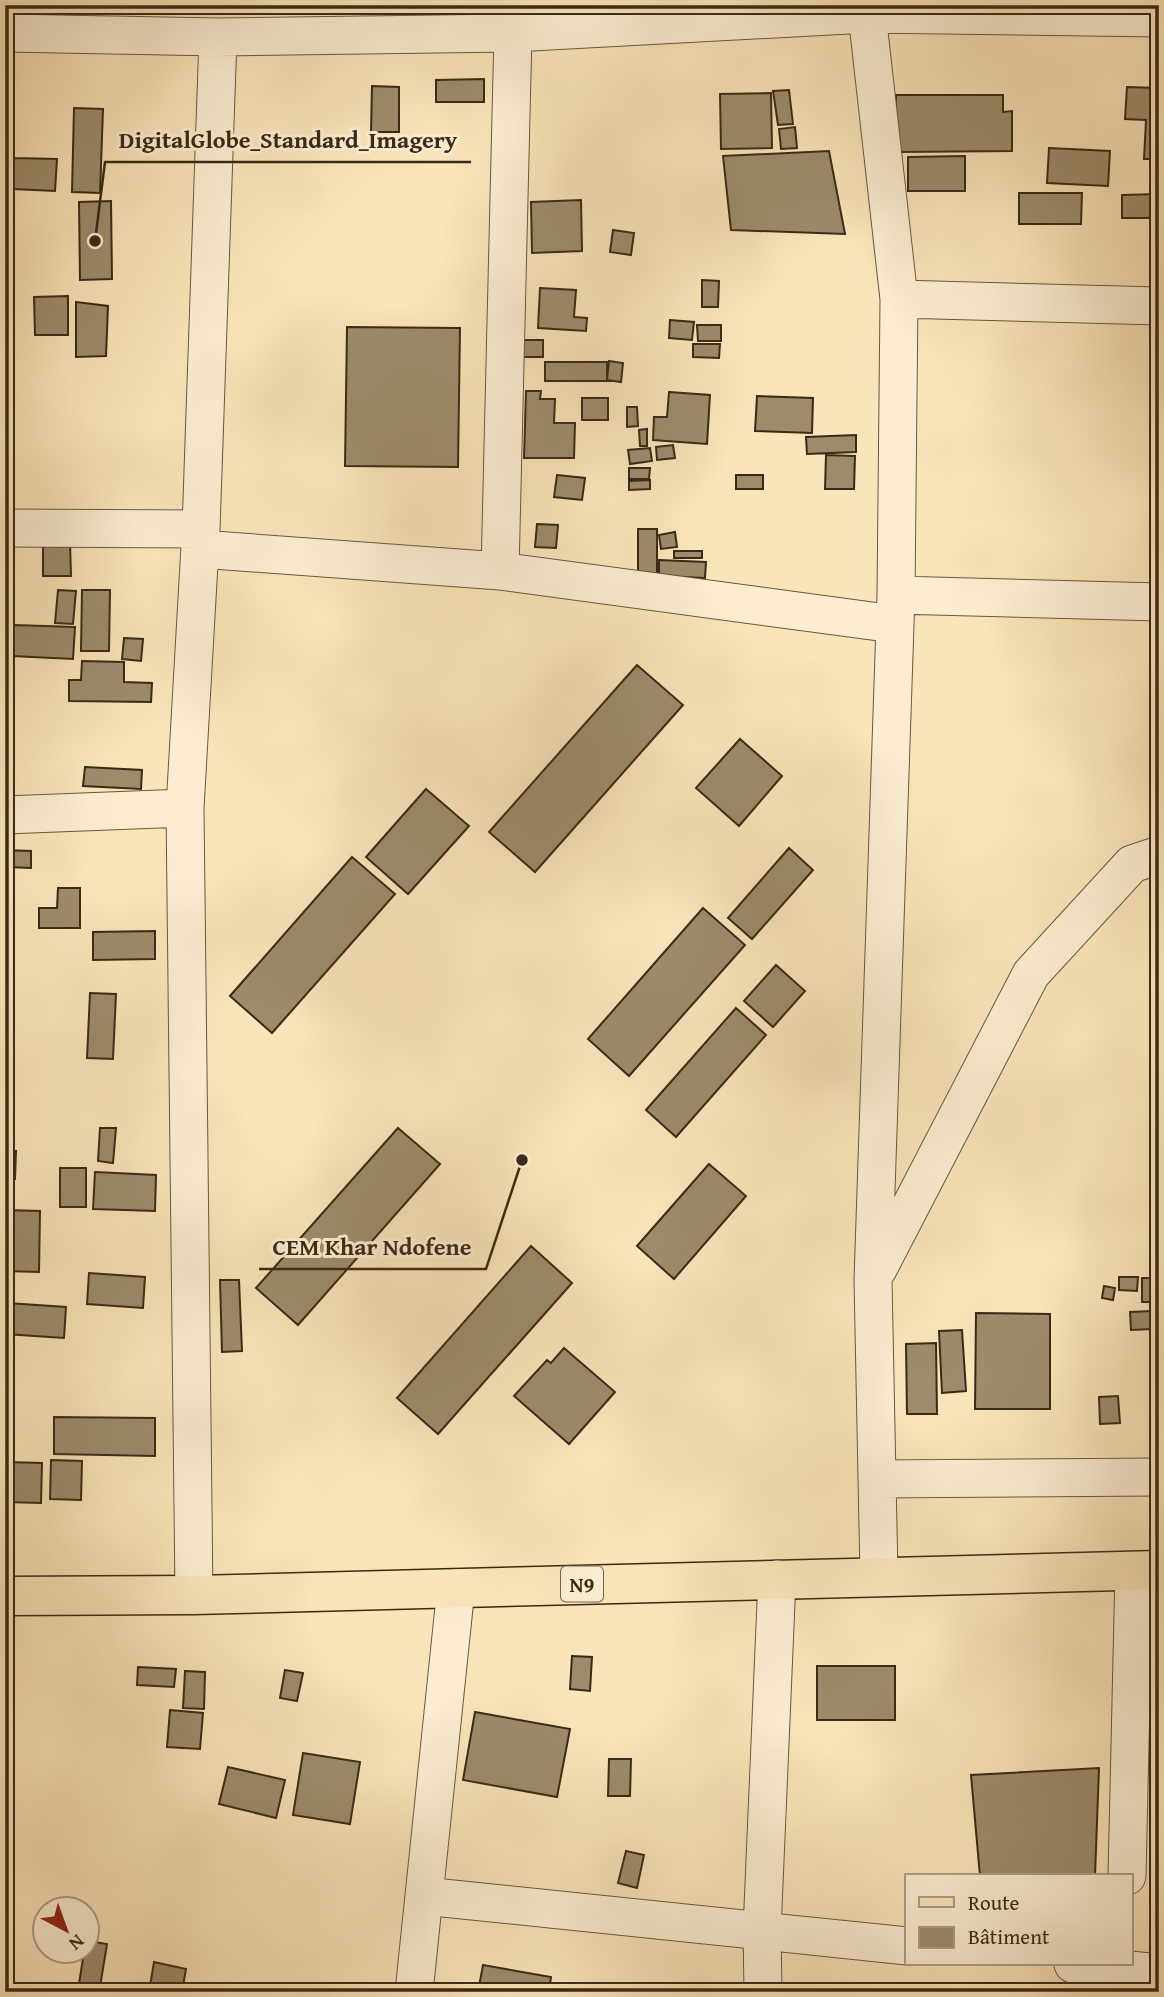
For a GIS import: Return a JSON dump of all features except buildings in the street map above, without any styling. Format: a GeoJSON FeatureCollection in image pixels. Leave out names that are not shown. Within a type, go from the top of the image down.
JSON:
{"type":"FeatureCollection","features":[{"type":"Feature","properties":{"kind":"main road","name":"N9"},"geometry":{"type":"LineString","coordinates":[[5,1596],[194,1595],[1146,1571]]}},
{"type":"Feature","properties":{"kind":"street"},"geometry":{"type":"LineString","coordinates":[[5,33],[218,37],[427,19],[513,33],[867,10],[1159,18]]}},
{"type":"Feature","properties":{"kind":"street"},"geometry":{"type":"LineString","coordinates":[[867,10],[899,299],[895,610],[873,1280],[879,1576]]}},
{"type":"Feature","properties":{"kind":"street"},"geometry":{"type":"LineString","coordinates":[[500,571],[513,33]]}},
{"type":"Feature","properties":{"kind":"street"},"geometry":{"type":"LineString","coordinates":[[194,1595],[185,808],[201,539],[218,37]]}},
{"type":"Feature","properties":{"kind":"street"},"geometry":{"type":"LineString","coordinates":[[899,299],[1159,306]]}},
{"type":"Feature","properties":{"kind":"street"},"geometry":{"type":"LineString","coordinates":[[5,528],[201,539],[895,610],[1159,602]]}},
{"type":"Feature","properties":{"kind":"street"},"geometry":{"type":"LineString","coordinates":[[5,815],[185,808]]}},
{"type":"Feature","properties":{"kind":"street"},"geometry":{"type":"LineString","coordinates":[[873,1280],[1031,974],[1132,864],[1159,855]]}},
{"type":"Feature","properties":{"kind":"street"},"geometry":{"type":"LineString","coordinates":[[877,1479],[1159,1477]]}},
{"type":"Feature","properties":{"kind":"street"},"geometry":{"type":"LineString","coordinates":[[1127,1874],[1146,1571]]}},
{"type":"Feature","properties":{"kind":"street"},"geometry":{"type":"LineString","coordinates":[[763,1992],[762,1931],[777,1579]]}},
{"type":"Feature","properties":{"kind":"street"},"geometry":{"type":"LineString","coordinates":[[414,1992],[456,1588]]}},
{"type":"Feature","properties":{"kind":"street"},"geometry":{"type":"LineString","coordinates":[[424,1896],[905,1946]]}},
{"type":"Feature","properties":{"kind":"street"},"geometry":{"type":"LineString","coordinates":[[1104,1966],[1136,1968]]}},
{"type":"Feature","properties":{"kind":"place","name":"DigitalGlobe_Standard_Imagery"},"geometry":{"type":"Point","coordinates":[95,241]}},
{"type":"Feature","properties":{"kind":"place","name":"CEM Khar Ndofene"},"geometry":{"type":"Point","coordinates":[522,1160]}}]}
